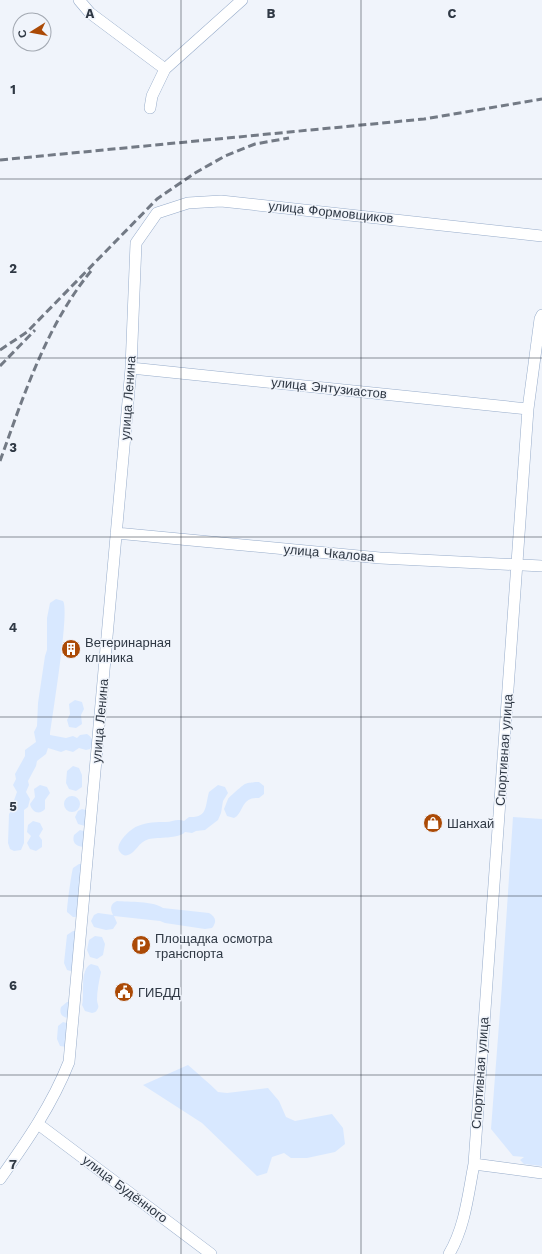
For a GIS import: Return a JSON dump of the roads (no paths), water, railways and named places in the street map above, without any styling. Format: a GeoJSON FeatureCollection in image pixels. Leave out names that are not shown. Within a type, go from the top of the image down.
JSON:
{"type":"FeatureCollection","features":[{"type":"Feature","properties":{"kind":"street"},"geometry":{"type":"LineString","coordinates":[[79,0],[90,13],[165,69]]}},
{"type":"Feature","properties":{"kind":"street"},"geometry":{"type":"LineString","coordinates":[[150,108],[152,96],[165,69],[242,0]]}},
{"type":"Feature","properties":{"kind":"street","name":"улица Формовщиков"},"geometry":{"type":"LineString","coordinates":[[136,243],[157,213],[188,203],[221,201],[542,236]]}},
{"type":"Feature","properties":{"kind":"street","name":"улица Ленина"},"geometry":{"type":"LineString","coordinates":[[0,1179],[38,1124],[59,1089],[69,1062],[131,368],[136,243]]}},
{"type":"Feature","properties":{"kind":"street","name":"Спортивная улица"},"geometry":{"type":"LineString","coordinates":[[450,1254],[457,1241],[465,1216],[474,1164],[528,409],[540,319],[542,315]]}},
{"type":"Feature","properties":{"kind":"street","name":"улица Энтузиастов"},"geometry":{"type":"LineString","coordinates":[[131,368],[528,409]]}},
{"type":"Feature","properties":{"kind":"street","name":"улица Чкалова"},"geometry":{"type":"LineString","coordinates":[[116,533],[380,558],[542,566]]}},
{"type":"Feature","properties":{"kind":"street","name":"улица Будённого"},"geometry":{"type":"LineString","coordinates":[[38,1124],[211,1254]]}},
{"type":"Feature","properties":{"kind":"street"},"geometry":{"type":"LineString","coordinates":[[474,1164],[542,1173]]}},
{"type":"Feature","properties":{"kind":"railway"},"geometry":{"type":"LineString","coordinates":[[0,160],[424,119],[542,99]]}},
{"type":"Feature","properties":{"kind":"railway"},"geometry":{"type":"LineString","coordinates":[[0,350],[27,332],[157,199],[195,173],[225,156],[255,144],[289,138]]}},
{"type":"Feature","properties":{"kind":"railway"},"geometry":{"type":"LineString","coordinates":[[0,461],[27,386],[49,338],[75,292],[91,271]]}},
{"type":"Feature","properties":{"kind":"railway"},"geometry":{"type":"LineString","coordinates":[[0,366],[35,330]]}},
{"type":"Feature","properties":{"kind":"place","name":"Ветеринарная клиника"},"geometry":{"type":"Point","coordinates":[71,649]}},
{"type":"Feature","properties":{"kind":"place","name":"Шанхай"},"geometry":{"type":"Point","coordinates":[433,823]}},
{"type":"Feature","properties":{"kind":"place","name":"Площадка осмотра транспорта"},"geometry":{"type":"Point","coordinates":[141,945]}},
{"type":"Feature","properties":{"kind":"place","name":"ГИБДД"},"geometry":{"type":"Point","coordinates":[124,992]}}]}
